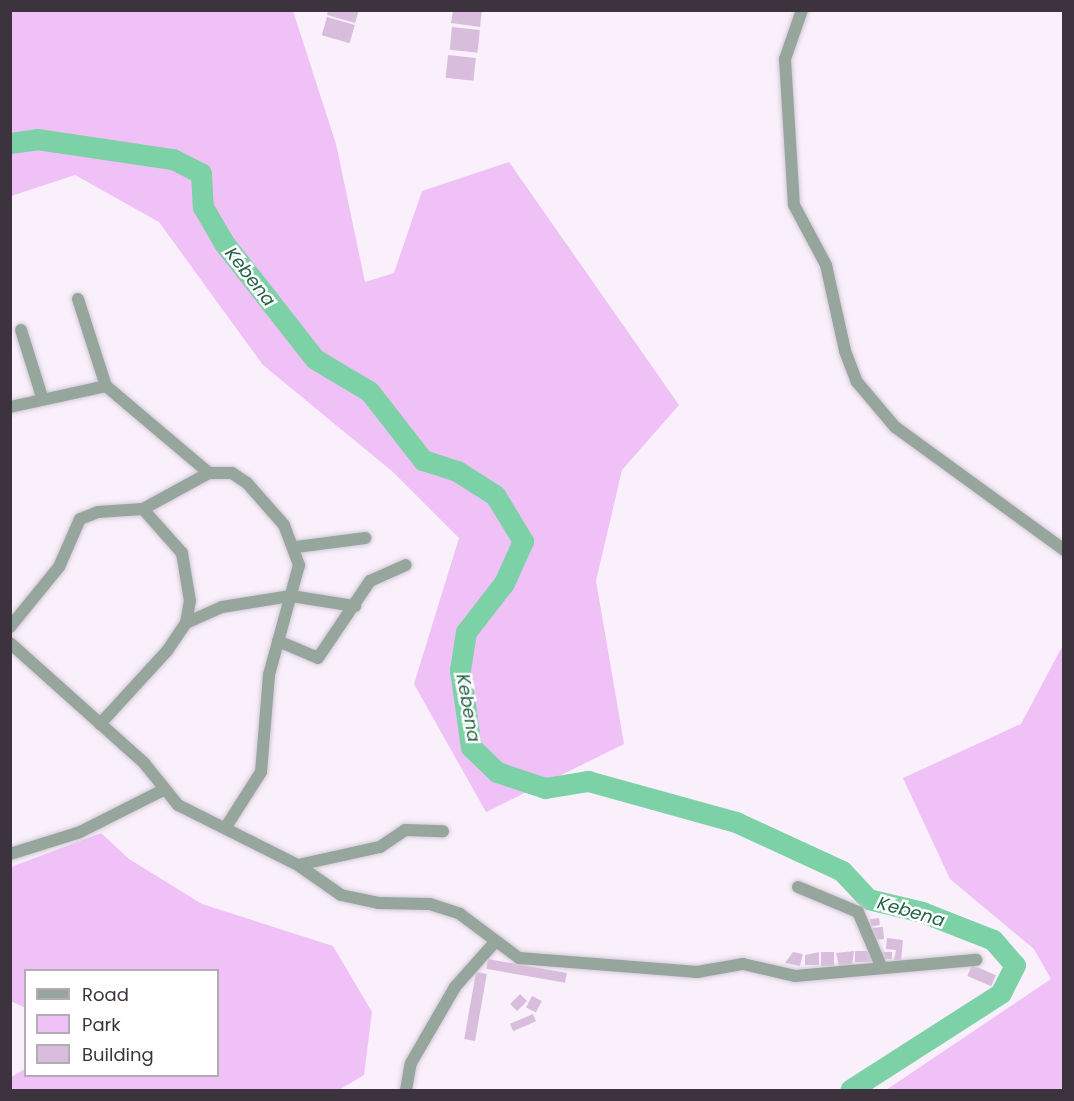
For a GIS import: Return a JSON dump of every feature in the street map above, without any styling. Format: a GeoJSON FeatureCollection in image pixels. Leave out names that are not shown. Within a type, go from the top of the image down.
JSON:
{"type":"FeatureCollection","features":[{"type":"Feature","properties":{"kind":"street"},"geometry":{"type":"LineString","coordinates":[[802,10],[785,59],[794,205],[826,265],[845,351],[857,382],[913,442],[1064,550]]}},
{"type":"Feature","properties":{"kind":"street"},"geometry":{"type":"LineString","coordinates":[[78,299],[106,386],[209,473]]}},
{"type":"Feature","properties":{"kind":"street"},"geometry":{"type":"LineString","coordinates":[[21,330],[42,397]]}},
{"type":"Feature","properties":{"kind":"street"},"geometry":{"type":"LineString","coordinates":[[10,407],[42,397],[106,386]]}},
{"type":"Feature","properties":{"kind":"street"},"geometry":{"type":"LineString","coordinates":[[10,627],[59,567],[80,519],[98,512],[143,509],[209,473],[226,472],[247,483],[271,508],[296,547],[298,578],[278,641],[260,741],[261,772],[226,826]]}},
{"type":"Feature","properties":{"kind":"street"},"geometry":{"type":"LineString","coordinates":[[100,724],[167,651],[186,622],[190,601],[182,553],[143,509]]}},
{"type":"Feature","properties":{"kind":"street"},"geometry":{"type":"LineString","coordinates":[[296,547],[365,538]]}},
{"type":"Feature","properties":{"kind":"street"},"geometry":{"type":"LineString","coordinates":[[278,641],[318,658],[370,581],[406,565]]}},
{"type":"Feature","properties":{"kind":"street"},"geometry":{"type":"LineString","coordinates":[[186,622],[222,607],[291,596],[355,606]]}},
{"type":"Feature","properties":{"kind":"street"},"geometry":{"type":"LineString","coordinates":[[10,643],[144,764],[163,790],[178,805],[226,826],[356,900],[430,904],[460,914],[519,958],[697,972],[743,964],[795,976],[881,966],[976,960]]}},
{"type":"Feature","properties":{"kind":"street"},"geometry":{"type":"LineString","coordinates":[[10,854],[80,832],[163,790]]}},
{"type":"Feature","properties":{"kind":"street"},"geometry":{"type":"LineString","coordinates":[[298,865],[380,847],[405,830],[442,831]]}},
{"type":"Feature","properties":{"kind":"street"},"geometry":{"type":"LineString","coordinates":[[798,887],[858,912],[881,966]]}},
{"type":"Feature","properties":{"kind":"street"},"geometry":{"type":"LineString","coordinates":[[406,1090],[411,1064],[454,987],[495,942]]}},
{"type":"Feature","properties":{"kind":"green space"},"geometry":{"type":"Polygon","coordinates":[[[10,11],[293,11],[336,144],[365,282],[394,273],[422,191],[509,162],[679,405],[622,470],[596,581],[624,744],[486,812],[414,684],[459,538],[393,472],[263,365],[159,222],[75,175],[11,196],[10,11]]]}},
{"type":"Feature","properties":{"kind":"green space"},"geometry":{"type":"Polygon","coordinates":[[[1063,645],[1063,1090],[886,1090],[1051,979],[1034,949],[950,879],[903,778],[1021,724],[1063,645]]]}},
{"type":"Feature","properties":{"kind":"green space"},"geometry":{"type":"Polygon","coordinates":[[[101,833],[129,859],[202,904],[333,946],[372,1012],[364,1075],[339,1090],[11,1090],[11,1077],[24,1070],[24,1077],[219,1077],[219,969],[24,969],[24,1008],[11,1001],[11,867],[101,833]]]}},
{"type":"Feature","properties":{"kind":"building"},"geometry":{"type":"Polygon","coordinates":[[[328,10],[359,10],[355,23],[327,15],[328,10]]]}},
{"type":"Feature","properties":{"kind":"building"},"geometry":{"type":"Polygon","coordinates":[[[453,10],[482,10],[480,27],[451,23],[453,10]]]}},
{"type":"Feature","properties":{"kind":"building"},"geometry":{"type":"Polygon","coordinates":[[[327,17],[355,25],[350,43],[322,35],[327,17]]]}},
{"type":"Feature","properties":{"kind":"building"},"geometry":{"type":"Polygon","coordinates":[[[452,27],[480,30],[477,53],[450,50],[452,27]]]}},
{"type":"Feature","properties":{"kind":"building"},"geometry":{"type":"Polygon","coordinates":[[[448,55],[476,58],[473,81],[446,78],[448,55]]]}},
{"type":"Feature","properties":{"kind":"building"},"geometry":{"type":"Polygon","coordinates":[[[879,918],[880,925],[871,926],[870,919],[879,918]]]}},
{"type":"Feature","properties":{"kind":"building"},"geometry":{"type":"Polygon","coordinates":[[[883,927],[884,939],[873,940],[872,928],[883,927]]]}},
{"type":"Feature","properties":{"kind":"building"},"geometry":{"type":"Polygon","coordinates":[[[887,938],[903,940],[901,961],[894,960],[896,950],[886,949],[887,938]]]}},
{"type":"Feature","properties":{"kind":"building"},"geometry":{"type":"Polygon","coordinates":[[[854,951],[852,966],[839,966],[836,953],[854,951]]]}},
{"type":"Feature","properties":{"kind":"building"},"geometry":{"type":"Polygon","coordinates":[[[855,951],[874,951],[874,962],[855,962],[855,951]]]}},
{"type":"Feature","properties":{"kind":"building"},"geometry":{"type":"Polygon","coordinates":[[[793,952],[803,954],[800,966],[785,963],[793,952]]]}},
{"type":"Feature","properties":{"kind":"building"},"geometry":{"type":"Polygon","coordinates":[[[819,952],[819,965],[805,965],[805,955],[819,952]]]}},
{"type":"Feature","properties":{"kind":"building"},"geometry":{"type":"Polygon","coordinates":[[[821,952],[834,952],[834,966],[821,966],[821,952]]]}},
{"type":"Feature","properties":{"kind":"building"},"geometry":{"type":"Polygon","coordinates":[[[880,952],[892,952],[892,959],[880,959],[880,952]]]}},
{"type":"Feature","properties":{"kind":"building"},"geometry":{"type":"Polygon","coordinates":[[[488,959],[567,973],[565,983],[486,969],[488,959]]]}},
{"type":"Feature","properties":{"kind":"building"},"geometry":{"type":"Polygon","coordinates":[[[972,965],[996,975],[991,986],[967,976],[972,965]]]}},
{"type":"Feature","properties":{"kind":"building"},"geometry":{"type":"Polygon","coordinates":[[[476,972],[487,974],[475,1041],[464,1039],[476,972]]]}},
{"type":"Feature","properties":{"kind":"building"},"geometry":{"type":"Polygon","coordinates":[[[520,994],[527,1001],[517,1011],[510,1004],[520,994]]]}},
{"type":"Feature","properties":{"kind":"building"},"geometry":{"type":"Polygon","coordinates":[[[532,996],[542,1001],[536,1013],[526,1008],[532,996]]]}},
{"type":"Feature","properties":{"kind":"building"},"geometry":{"type":"Polygon","coordinates":[[[533,1014],[536,1021],[513,1031],[510,1024],[533,1014]]]}},
{"type":"Feature","properties":{"kind":"waterway","name":"Kebena"},"geometry":{"type":"LineString","coordinates":[[10,143],[37,139],[173,159],[201,173],[203,207],[224,243],[315,359],[369,391],[423,460],[457,471],[495,495],[523,541],[504,583],[466,632],[460,670],[471,747],[497,772],[545,788],[588,781],[736,822],[842,871],[868,899],[922,912],[993,940],[1015,965],[1001,993],[850,1090]]}}]}
